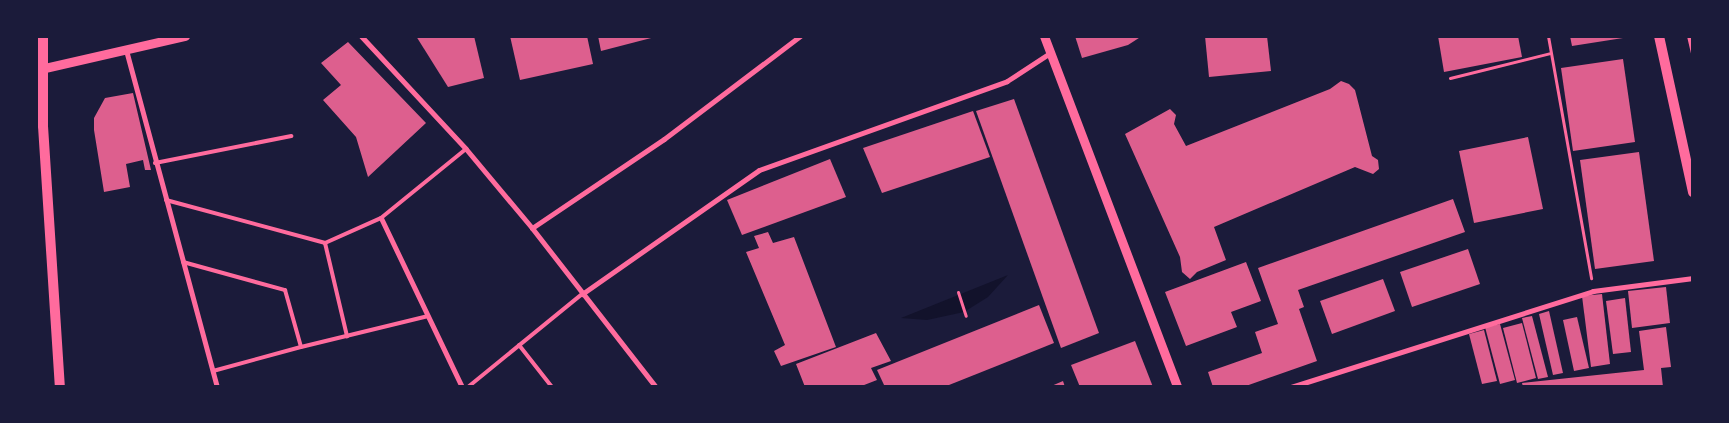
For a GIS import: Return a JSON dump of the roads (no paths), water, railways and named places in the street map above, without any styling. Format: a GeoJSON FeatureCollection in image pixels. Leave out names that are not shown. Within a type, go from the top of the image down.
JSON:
{"type":"FeatureCollection","features":[{"type":"Feature","properties":{"kind":"main road"},"geometry":{"type":"LineString","coordinates":[[43,36],[40,69],[60,387]]}},
{"type":"Feature","properties":{"kind":"main road"},"geometry":{"type":"LineString","coordinates":[[1659,36],[1693,192]]}},
{"type":"Feature","properties":{"kind":"street"},"geometry":{"type":"LineString","coordinates":[[40,69],[185,36]]}},
{"type":"Feature","properties":{"kind":"street"},"geometry":{"type":"LineString","coordinates":[[361,36],[466,149],[532,228],[656,387]]}},
{"type":"Feature","properties":{"kind":"street"},"geometry":{"type":"LineString","coordinates":[[532,228],[664,139],[800,36]]}},
{"type":"Feature","properties":{"kind":"street"},"geometry":{"type":"LineString","coordinates":[[1044,36],[1177,387]]}},
{"type":"Feature","properties":{"kind":"street"},"geometry":{"type":"LineString","coordinates":[[126,50],[217,387]]}},
{"type":"Feature","properties":{"kind":"street"},"geometry":{"type":"LineString","coordinates":[[582,294],[759,170],[1007,81],[1050,53]]}},
{"type":"Feature","properties":{"kind":"street"},"geometry":{"type":"LineString","coordinates":[[381,218],[462,387]]}},
{"type":"Feature","properties":{"kind":"street"},"geometry":{"type":"LineString","coordinates":[[1291,387],[1594,291],[1693,278]]}},
{"type":"Feature","properties":{"kind":"lane"},"geometry":{"type":"LineString","coordinates":[[1689,36],[1693,54]]}},
{"type":"Feature","properties":{"kind":"lane"},"geometry":{"type":"LineString","coordinates":[[155,162],[291,136]]}},
{"type":"Feature","properties":{"kind":"lane"},"geometry":{"type":"LineString","coordinates":[[166,200],[325,244],[381,218],[466,149]]}},
{"type":"Feature","properties":{"kind":"lane"},"geometry":{"type":"LineString","coordinates":[[325,244],[347,336]]}},
{"type":"Feature","properties":{"kind":"lane"},"geometry":{"type":"LineString","coordinates":[[183,262],[285,290],[300,347]]}},
{"type":"Feature","properties":{"kind":"lane"},"geometry":{"type":"LineString","coordinates":[[468,387],[582,294]]}},
{"type":"Feature","properties":{"kind":"lane"},"geometry":{"type":"LineString","coordinates":[[213,371],[300,347],[428,316]]}},
{"type":"Feature","properties":{"kind":"lane"},"geometry":{"type":"LineString","coordinates":[[519,345],[552,387]]}}]}
